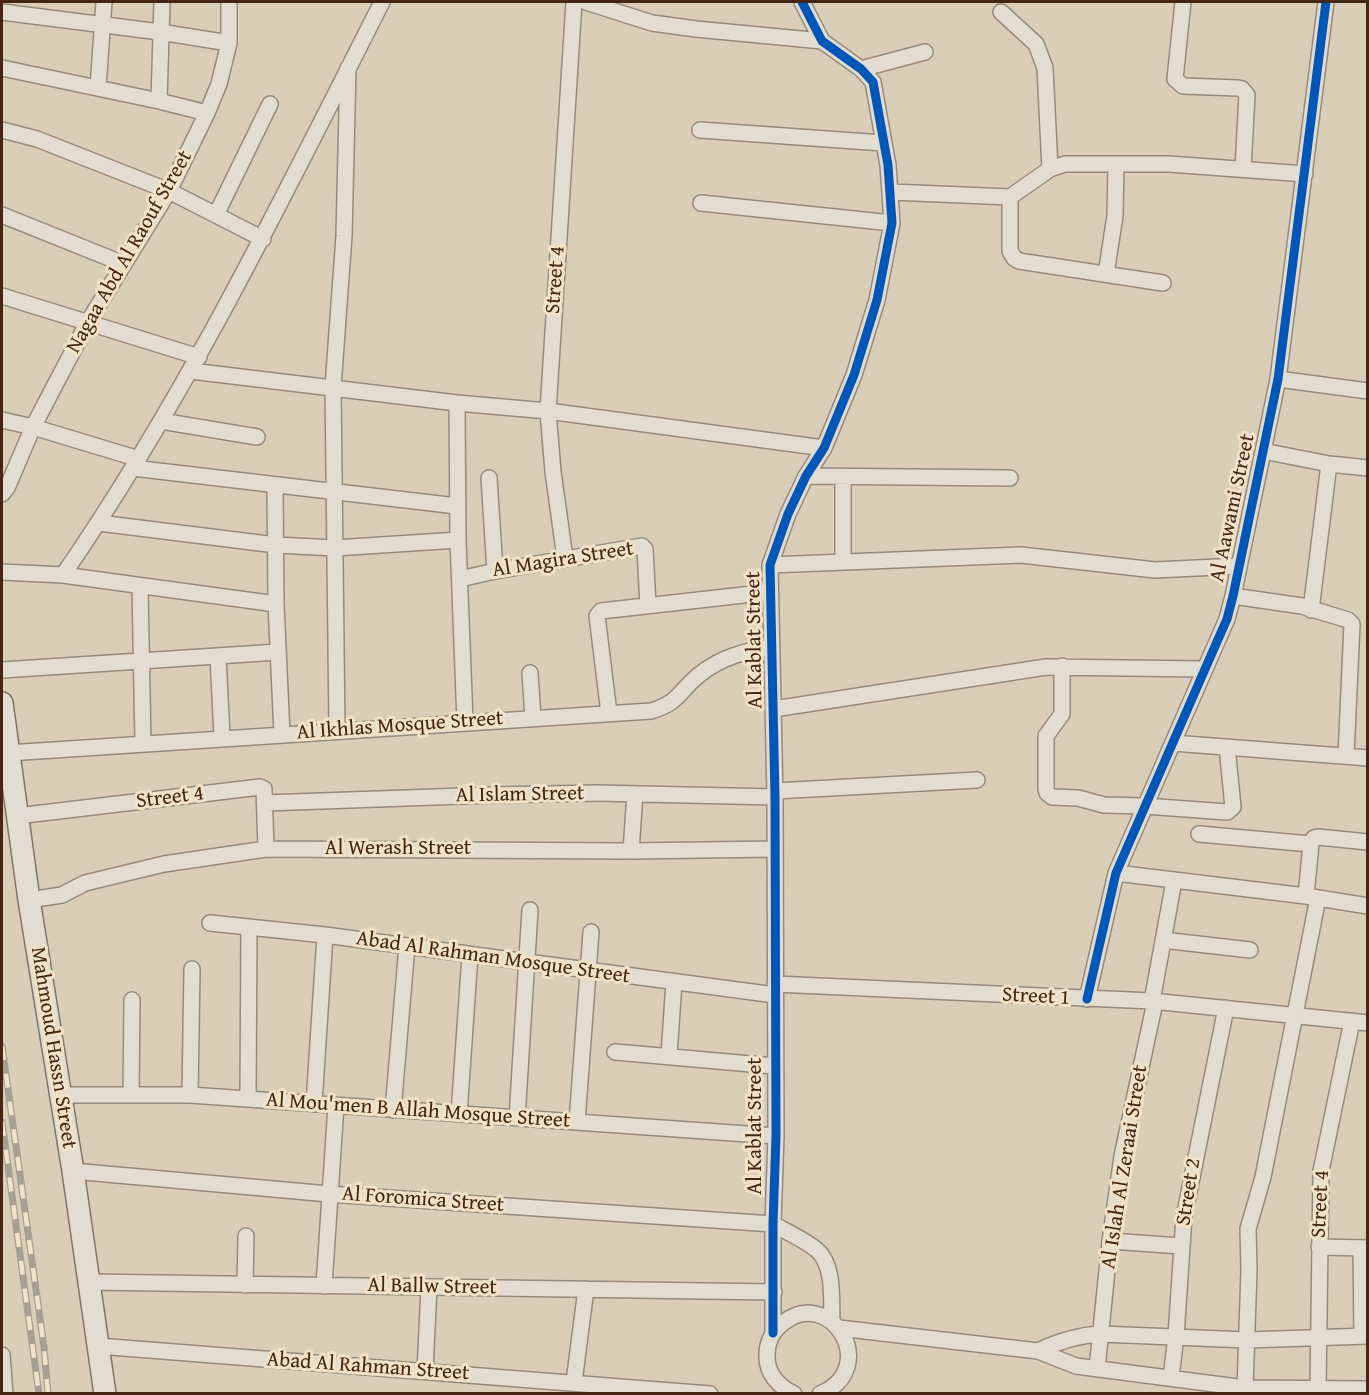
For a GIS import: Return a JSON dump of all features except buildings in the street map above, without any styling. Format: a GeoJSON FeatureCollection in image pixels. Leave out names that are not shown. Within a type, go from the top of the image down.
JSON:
{"type":"FeatureCollection","features":[{"type":"Feature","properties":{"kind":"street"},"geometry":{"type":"LineString","coordinates":[[98,88],[104,2]]}},
{"type":"Feature","properties":{"kind":"street"},"geometry":{"type":"LineString","coordinates":[[159,101],[162,2]]}},
{"type":"Feature","properties":{"kind":"street","name":"Nagaa Abd Al Raouf Street"},"geometry":{"type":"LineString","coordinates":[[2,494],[7,488],[33,427],[88,322],[169,191],[207,113],[219,84],[229,43],[228,2]]}},
{"type":"Feature","properties":{"kind":"street"},"geometry":{"type":"LineString","coordinates":[[63,575],[99,523],[199,357],[263,239],[382,2]]}},
{"type":"Feature","properties":{"kind":"street","name":"Street 4"},"geometry":{"type":"LineString","coordinates":[[566,558],[554,480],[548,411],[574,2]]}},
{"type":"Feature","properties":{"kind":"street"},"geometry":{"type":"LineString","coordinates":[[586,2],[652,23],[822,41]]}},
{"type":"Feature","properties":{"kind":"street","name":"Al Kablat Street"},"geometry":{"type":"LineString","coordinates":[[771,1374],[766,1358],[773,1333],[776,1136],[775,794],[770,565],[788,514],[806,476],[824,448],[840,412],[867,338],[892,223],[891,192],[873,82],[861,69],[822,41],[802,2]]}},
{"type":"Feature","properties":{"kind":"street"},"geometry":{"type":"LineString","coordinates":[[1182,2],[1174,79],[1183,86],[1238,88],[1245,92],[1247,95],[1243,170]]}},
{"type":"Feature","properties":{"kind":"street","name":"Al Aawami Street"},"geometry":{"type":"LineString","coordinates":[[1087,999],[1116,873],[1227,619],[1233,596],[1278,379],[1326,2]]}},
{"type":"Feature","properties":{"kind":"street"},"geometry":{"type":"LineString","coordinates":[[2,12],[229,43]]}},
{"type":"Feature","properties":{"kind":"street"},"geometry":{"type":"LineString","coordinates":[[1001,12],[1036,44],[1043,62],[1050,169]]}},
{"type":"Feature","properties":{"kind":"street"},"geometry":{"type":"LineString","coordinates":[[861,69],[924,52]]}},
{"type":"Feature","properties":{"kind":"street"},"geometry":{"type":"LineString","coordinates":[[2,68],[207,113]]}},
{"type":"Feature","properties":{"kind":"street"},"geometry":{"type":"LineString","coordinates":[[337,730],[333,387],[344,236],[348,68]]}},
{"type":"Feature","properties":{"kind":"street"},"geometry":{"type":"LineString","coordinates":[[216,215],[270,104]]}},
{"type":"Feature","properties":{"kind":"street"},"geometry":{"type":"LineString","coordinates":[[2,130],[37,140],[169,191],[263,239]]}},
{"type":"Feature","properties":{"kind":"street"},"geometry":{"type":"LineString","coordinates":[[700,130],[883,143]]}},
{"type":"Feature","properties":{"kind":"street"},"geometry":{"type":"LineString","coordinates":[[891,192],[1010,197],[1050,169],[1065,164],[1169,164],[1305,174]]}},
{"type":"Feature","properties":{"kind":"street"},"geometry":{"type":"LineString","coordinates":[[1106,274],[1115,216],[1116,164]]}},
{"type":"Feature","properties":{"kind":"street"},"geometry":{"type":"LineString","coordinates":[[1010,197],[1010,251],[1019,261],[1163,283]]}},
{"type":"Feature","properties":{"kind":"street"},"geometry":{"type":"LineString","coordinates":[[701,203],[892,223]]}},
{"type":"Feature","properties":{"kind":"street"},"geometry":{"type":"LineString","coordinates":[[2,214],[124,264]]}},
{"type":"Feature","properties":{"kind":"street"},"geometry":{"type":"LineString","coordinates":[[2,296],[199,357]]}},
{"type":"Feature","properties":{"kind":"street"},"geometry":{"type":"LineString","coordinates":[[191,371],[457,404],[548,411],[824,448]]}},
{"type":"Feature","properties":{"kind":"street"},"geometry":{"type":"LineString","coordinates":[[1278,379],[1368,391]]}},
{"type":"Feature","properties":{"kind":"street"},"geometry":{"type":"LineString","coordinates":[[457,404],[457,506],[465,722]]}},
{"type":"Feature","properties":{"kind":"street"},"geometry":{"type":"LineString","coordinates":[[2,420],[33,427],[136,463],[275,485],[457,506]]}},
{"type":"Feature","properties":{"kind":"street"},"geometry":{"type":"LineString","coordinates":[[161,421],[257,437]]}},
{"type":"Feature","properties":{"kind":"street"},"geometry":{"type":"LineString","coordinates":[[1263,451],[1329,464],[1368,468]]}},
{"type":"Feature","properties":{"kind":"street"},"geometry":{"type":"LineString","coordinates":[[1311,610],[1329,464]]}},
{"type":"Feature","properties":{"kind":"street"},"geometry":{"type":"LineString","coordinates":[[806,476],[1010,478]]}},
{"type":"Feature","properties":{"kind":"street"},"geometry":{"type":"LineString","coordinates":[[843,477],[843,562]]}},
{"type":"Feature","properties":{"kind":"street"},"geometry":{"type":"LineString","coordinates":[[489,478],[495,571]]}},
{"type":"Feature","properties":{"kind":"street"},"geometry":{"type":"LineString","coordinates":[[275,485],[276,604],[282,734]]}},
{"type":"Feature","properties":{"kind":"street"},"geometry":{"type":"LineString","coordinates":[[99,523],[276,545],[335,548],[458,540]]}},
{"type":"Feature","properties":{"kind":"street","name":"Al Magira Street"},"geometry":{"type":"LineString","coordinates":[[460,579],[639,546],[644,547],[648,606]]}},
{"type":"Feature","properties":{"kind":"street"},"geometry":{"type":"LineString","coordinates":[[770,565],[1021,555],[1155,570],[1238,566]]}},
{"type":"Feature","properties":{"kind":"street"},"geometry":{"type":"LineString","coordinates":[[2,572],[63,575],[276,604]]}},
{"type":"Feature","properties":{"kind":"street"},"geometry":{"type":"LineString","coordinates":[[140,586],[143,744]]}},
{"type":"Feature","properties":{"kind":"street"},"geometry":{"type":"LineString","coordinates":[[609,713],[597,616],[601,611],[770,592]]}},
{"type":"Feature","properties":{"kind":"street"},"geometry":{"type":"LineString","coordinates":[[1233,596],[1302,606],[1348,620],[1352,624],[1346,756]]}},
{"type":"Feature","properties":{"kind":"street","name":"Al Ikhlas Mosque Street"},"geometry":{"type":"LineString","coordinates":[[8,753],[222,737],[651,711],[666,706],[676,699],[698,675],[721,660],[746,651],[772,647]]}},
{"type":"Feature","properties":{"kind":"street"},"geometry":{"type":"LineString","coordinates":[[2,670],[278,652]]}},
{"type":"Feature","properties":{"kind":"street"},"geometry":{"type":"LineString","coordinates":[[218,656],[222,737]]}},
{"type":"Feature","properties":{"kind":"street"},"geometry":{"type":"LineString","coordinates":[[774,709],[1029,669],[1062,666],[1205,669]]}},
{"type":"Feature","properties":{"kind":"street"},"geometry":{"type":"LineString","coordinates":[[1062,666],[1062,714],[1046,736],[1047,793],[1052,797],[1078,798],[1104,805],[1227,812],[1233,804],[1227,747]]}},
{"type":"Feature","properties":{"kind":"street"},"geometry":{"type":"LineString","coordinates":[[530,673],[533,718]]}},
{"type":"Feature","properties":{"kind":"street","name":"Mahmoud Hassn Street"},"geometry":{"type":"LineString","coordinates":[[2,703],[8,753],[7,783],[17,816],[105,1394]]}},
{"type":"Feature","properties":{"kind":"street"},"geometry":{"type":"LineString","coordinates":[[1173,743],[1368,758]]}},
{"type":"Feature","properties":{"kind":"street","name":"Al Islam Street"},"geometry":{"type":"LineString","coordinates":[[265,803],[491,795],[775,794],[977,780]]}},
{"type":"Feature","properties":{"kind":"street","name":"Street 4"},"geometry":{"type":"LineString","coordinates":[[17,816],[260,787],[264,789],[265,803]]}},
{"type":"Feature","properties":{"kind":"street"},"geometry":{"type":"LineString","coordinates":[[632,851],[634,794]]}},
{"type":"Feature","properties":{"kind":"street"},"geometry":{"type":"LineString","coordinates":[[265,803],[266,849]]}},
{"type":"Feature","properties":{"kind":"street"},"geometry":{"type":"LineString","coordinates":[[1199,834],[1311,843]]}},
{"type":"Feature","properties":{"kind":"street"},"geometry":{"type":"LineString","coordinates":[[1245,1388],[1248,1228],[1263,1177],[1295,1016],[1312,897],[1311,843],[1314,838],[1318,837],[1368,842]]}},
{"type":"Feature","properties":{"kind":"street","name":"Al Werash Street"},"geometry":{"type":"LineString","coordinates":[[29,900],[62,894],[85,883],[164,864],[266,849],[632,851],[774,849]]}},
{"type":"Feature","properties":{"kind":"street"},"geometry":{"type":"LineString","coordinates":[[1116,873],[1368,906]]}},
{"type":"Feature","properties":{"kind":"street","name":"Al Islah Al Zeraai Street"},"geometry":{"type":"LineString","coordinates":[[1097,1369],[1110,1241],[1128,1126],[1174,881]]}},
{"type":"Feature","properties":{"kind":"street"},"geometry":{"type":"LineString","coordinates":[[517,1118],[530,910]]}},
{"type":"Feature","properties":{"kind":"street","name":"Abad Al Rahman Mosque Street"},"geometry":{"type":"LineString","coordinates":[[210,922],[325,935],[674,982],[775,990]]}},
{"type":"Feature","properties":{"kind":"street"},"geometry":{"type":"LineString","coordinates":[[248,1099],[249,927]]}},
{"type":"Feature","properties":{"kind":"street"},"geometry":{"type":"LineString","coordinates":[[577,1122],[591,932]]}},
{"type":"Feature","properties":{"kind":"street"},"geometry":{"type":"LineString","coordinates":[[314,1104],[325,935]]}},
{"type":"Feature","properties":{"kind":"street"},"geometry":{"type":"LineString","coordinates":[[1163,940],[1250,950]]}},
{"type":"Feature","properties":{"kind":"street"},"geometry":{"type":"LineString","coordinates":[[393,1110],[407,946]]}},
{"type":"Feature","properties":{"kind":"street"},"geometry":{"type":"LineString","coordinates":[[459,1114],[470,955]]}},
{"type":"Feature","properties":{"kind":"street"},"geometry":{"type":"LineString","coordinates":[[190,1095],[192,969]]}},
{"type":"Feature","properties":{"kind":"street"},"geometry":{"type":"LineString","coordinates":[[669,1055],[674,982]]}},
{"type":"Feature","properties":{"kind":"street","name":"Street 1"},"geometry":{"type":"LineString","coordinates":[[775,990],[1153,1001],[1360,1022]]}},
{"type":"Feature","properties":{"kind":"street"},"geometry":{"type":"LineString","coordinates":[[131,1095],[132,1000]]}},
{"type":"Feature","properties":{"kind":"street","name":"Street 2"},"geometry":{"type":"LineString","coordinates":[[1171,1378],[1176,1336],[1181,1246],[1188,1190],[1226,1008]]}},
{"type":"Feature","properties":{"kind":"street","name":"Street 4"},"geometry":{"type":"LineString","coordinates":[[1318,1389],[1321,1171],[1360,1022]]}},
{"type":"Feature","properties":{"kind":"street"},"geometry":{"type":"LineString","coordinates":[[615,1052],[774,1066]]}},
{"type":"Feature","properties":{"kind":"street","name":"Al Mou'men B Allah Mosque Street"},"geometry":{"type":"LineString","coordinates":[[60,1095],[190,1095],[776,1136]]}},
{"type":"Feature","properties":{"kind":"street"},"geometry":{"type":"LineString","coordinates":[[324,1286],[336,1106]]}},
{"type":"Feature","properties":{"kind":"street","name":"Al Foromica Street"},"geometry":{"type":"LineString","coordinates":[[72,1171],[329,1194],[773,1224]]}},
{"type":"Feature","properties":{"kind":"street","name":"Al Kablat Street"},"geometry":{"type":"LineString","coordinates":[[773,1224],[818,1251],[825,1261],[830,1276],[836,1325],[844,1336],[849,1355],[844,1374],[835,1388]]}},
{"type":"Feature","properties":{"kind":"street"},"geometry":{"type":"LineString","coordinates":[[245,1285],[246,1236]]}},
{"type":"Feature","properties":{"kind":"street"},"geometry":{"type":"LineString","coordinates":[[1110,1241],[1181,1246]]}},
{"type":"Feature","properties":{"kind":"street"},"geometry":{"type":"LineString","coordinates":[[1038,1352],[1060,1341],[1081,1335],[1101,1334],[1247,1340],[1365,1336],[1364,1248],[1319,1247]]}},
{"type":"Feature","properties":{"kind":"street","name":"Al Ballw Street"},"geometry":{"type":"LineString","coordinates":[[89,1282],[774,1292]]}},
{"type":"Feature","properties":{"kind":"street"},"geometry":{"type":"LineString","coordinates":[[425,1371],[429,1287]]}},
{"type":"Feature","properties":{"kind":"street"},"geometry":{"type":"LineString","coordinates":[[574,1382],[586,1289]]}},
{"type":"Feature","properties":{"kind":"street"},"geometry":{"type":"LineString","coordinates":[[773,1333],[786,1319],[795,1315],[815,1314],[836,1325],[1038,1352],[1076,1365],[1097,1369],[1245,1388],[1368,1389]]}},
{"type":"Feature","properties":{"kind":"street","name":"Abad Al Rahman Street"},"geometry":{"type":"LineString","coordinates":[[98,1346],[710,1394]]}},
{"type":"Feature","properties":{"kind":"street"},"geometry":{"type":"LineString","coordinates":[[2,1355],[5,1394]]}},
{"type":"Feature","properties":{"kind":"street"},"geometry":{"type":"LineString","coordinates":[[771,1374],[771,1394]]}},
{"type":"Feature","properties":{"kind":"street"},"geometry":{"type":"LineString","coordinates":[[771,1374],[784,1389],[794,1394]]}},
{"type":"Feature","properties":{"kind":"street"},"geometry":{"type":"LineString","coordinates":[[820,1394],[835,1388]]}},
{"type":"Feature","properties":{"kind":"railway"},"geometry":{"type":"LineString","coordinates":[[2,1046],[44,1347],[48,1394]]}},
{"type":"Feature","properties":{"kind":"railway"},"geometry":{"type":"LineString","coordinates":[[2,1122],[39,1394]]}},
{"type":"Feature","properties":{"kind":"cycle path"},"geometry":{"type":"LineString","coordinates":[[773,1333],[776,1136],[775,797],[770,565],[788,514],[806,476],[824,448],[854,375],[877,300],[892,223],[888,165],[873,82],[861,69],[822,41],[802,2]]}},
{"type":"Feature","properties":{"kind":"cycle path"},"geometry":{"type":"LineString","coordinates":[[1087,999],[1116,873],[1227,619],[1233,596],[1278,379],[1326,2]]}}]}
